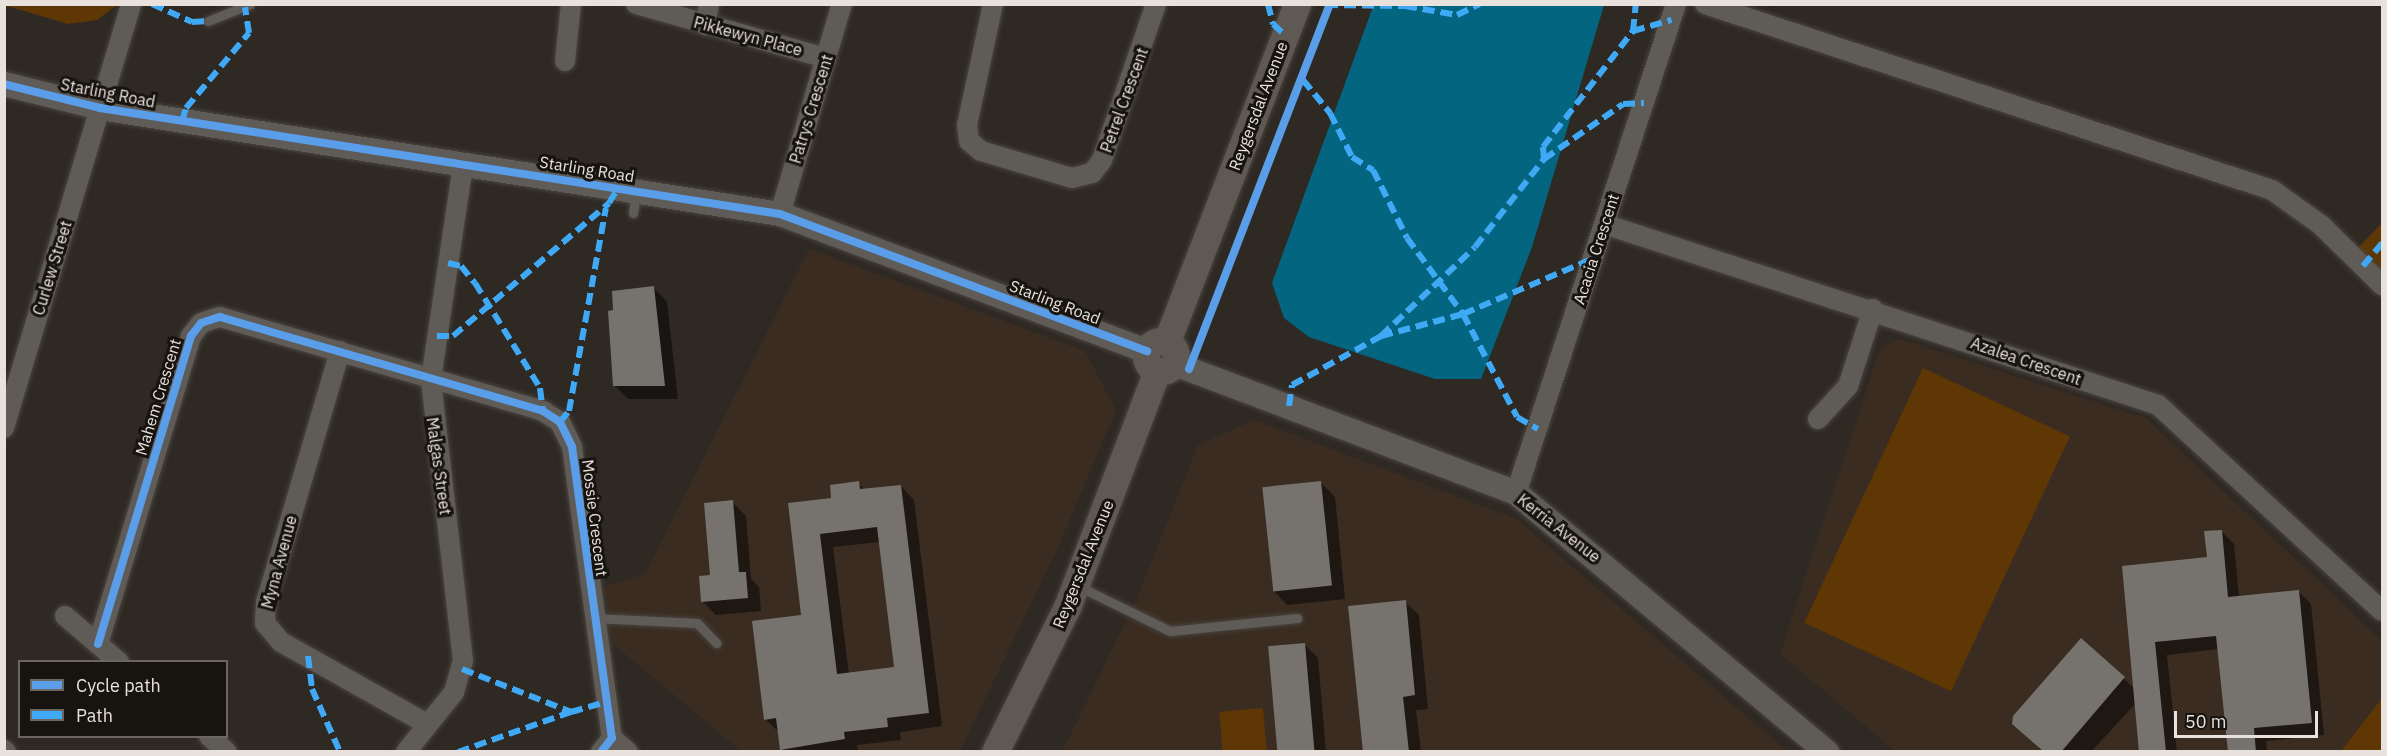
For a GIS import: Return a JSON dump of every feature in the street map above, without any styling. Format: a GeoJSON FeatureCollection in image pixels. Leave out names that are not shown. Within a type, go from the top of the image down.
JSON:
{"type":"FeatureCollection","features":[{"type":"Feature","properties":{"kind":"main road","name":"Reygersdal Avenue"},"geometry":{"type":"LineString","coordinates":[[996,752],[1076,585],[1297,4]]}},
{"type":"Feature","properties":{"kind":"street","name":"Curlew Street"},"geometry":{"type":"LineString","coordinates":[[4,428],[131,4]]}},
{"type":"Feature","properties":{"kind":"street"},"geometry":{"type":"LineString","coordinates":[[565,62],[571,4]]}},
{"type":"Feature","properties":{"kind":"street","name":"Pikkewyn Place"},"geometry":{"type":"LineString","coordinates":[[636,4],[826,58]]}},
{"type":"Feature","properties":{"kind":"street"},"geometry":{"type":"LineString","coordinates":[[705,25],[708,4]]}},
{"type":"Feature","properties":{"kind":"street","name":"Patrys Crescent"},"geometry":{"type":"LineString","coordinates":[[780,214],[842,4]]}},
{"type":"Feature","properties":{"kind":"street","name":"Petrel Crescent"},"geometry":{"type":"LineString","coordinates":[[993,4],[966,125],[969,141],[981,151],[1072,178],[1092,173],[1102,160],[1156,4]]}},
{"type":"Feature","properties":{"kind":"street","name":"Acacia Crescent"},"geometry":{"type":"LineString","coordinates":[[1516,494],[1676,4]]}},
{"type":"Feature","properties":{"kind":"street"},"geometry":{"type":"LineString","coordinates":[[1705,4],[2262,186],[2321,225],[2382,285]]}},
{"type":"Feature","properties":{"kind":"street","name":"Starling Road"},"geometry":{"type":"LineString","coordinates":[[4,84],[100,108],[463,164],[635,202],[780,214],[1161,357]]}},
{"type":"Feature","properties":{"kind":"street","name":"Malgas Street"},"geometry":{"type":"LineString","coordinates":[[406,752],[454,692],[463,653],[431,379],[463,164]]}},
{"type":"Feature","properties":{"kind":"street","name":"Azalea Crescent"},"geometry":{"type":"LineString","coordinates":[[1604,224],[1873,309],[2158,405],[2382,611]]}},
{"type":"Feature","properties":{"kind":"street"},"geometry":{"type":"LineString","coordinates":[[1818,419],[1848,386],[1873,309]]}},
{"type":"Feature","properties":{"kind":"street","name":"Mahem Crescent"},"geometry":{"type":"LineString","coordinates":[[98,644],[197,327],[220,317],[431,379]]}},
{"type":"Feature","properties":{"kind":"street","name":"Myna Avenue"},"geometry":{"type":"LineString","coordinates":[[340,351],[266,602],[266,623],[281,642],[427,724]]}},
{"type":"Feature","properties":{"kind":"street","name":"Kerria Avenue"},"geometry":{"type":"LineString","coordinates":[[1161,357],[1516,494],[1827,752]]}},
{"type":"Feature","properties":{"kind":"street","name":"Mossie Crescent"},"geometry":{"type":"LineString","coordinates":[[431,379],[543,411],[564,426],[572,447],[594,618],[606,745]]}},
{"type":"Feature","properties":{"kind":"street"},"geometry":{"type":"LineString","coordinates":[[65,616],[117,660]]}},
{"type":"Feature","properties":{"kind":"street"},"geometry":{"type":"LineString","coordinates":[[211,738],[226,752]]}},
{"type":"Feature","properties":{"kind":"street"},"geometry":{"type":"LineString","coordinates":[[606,745],[628,752]]}},
{"type":"Feature","properties":{"kind":"lane"},"geometry":{"type":"LineString","coordinates":[[208,21],[250,4]]}},
{"type":"Feature","properties":{"kind":"lane"},"geometry":{"type":"LineString","coordinates":[[1076,585],[1170,632],[1297,618]]}},
{"type":"Feature","properties":{"kind":"lane"},"geometry":{"type":"LineString","coordinates":[[594,618],[697,623],[716,643]]}},
{"type":"Feature","properties":{"kind":"shaded area"},"geometry":{"type":"Polygon","coordinates":[[[4,5],[117,5],[97,20],[68,24],[4,5]]]}},
{"type":"Feature","properties":{"kind":"shaded area"},"geometry":{"type":"Polygon","coordinates":[[[2382,223],[2382,275],[2356,250],[2382,223]]]}},
{"type":"Feature","properties":{"kind":"shaded area"},"geometry":{"type":"Polygon","coordinates":[[[809,249],[1085,351],[1116,410],[1057,550],[960,751],[741,751],[612,643],[605,586],[645,574],[809,249]]]}},
{"type":"Feature","properties":{"kind":"shaded area"},"geometry":{"type":"Polygon","coordinates":[[[1900,339],[2146,418],[2382,641],[2382,698],[2341,751],[1895,751],[1780,654],[1880,348],[1900,339]]]}},
{"type":"Feature","properties":{"kind":"shaded area"},"geometry":{"type":"Polygon","coordinates":[[[1923,368],[2070,436],[1951,691],[1804,623],[1923,368]]]}},
{"type":"Feature","properties":{"kind":"shaded area"},"geometry":{"type":"Polygon","coordinates":[[[1254,420],[1517,519],[1787,751],[1062,752],[1137,598],[1198,445],[1254,420]]]}},
{"type":"Feature","properties":{"kind":"shaded area"},"geometry":{"type":"Polygon","coordinates":[[[2382,698],[2382,751],[2341,751],[2382,698]]]}},
{"type":"Feature","properties":{"kind":"shaded area"},"geometry":{"type":"Polygon","coordinates":[[[1263,708],[1267,751],[1223,752],[1219,712],[1263,708]]]}},
{"type":"Feature","properties":{"kind":"water"},"geometry":{"type":"Polygon","coordinates":[[[1374,4],[1604,5],[1532,247],[1481,379],[1435,379],[1309,337],[1284,318],[1272,283],[1374,4]]]}},
{"type":"Feature","properties":{"kind":"building"},"geometry":{"type":"Polygon","coordinates":[[[654,286],[665,386],[613,386],[608,311],[613,310],[612,291],[654,286]]]}},
{"type":"Feature","properties":{"kind":"building"},"geometry":{"type":"Polygon","coordinates":[[[859,481],[860,489],[901,485],[929,713],[887,718],[888,727],[844,732],[845,739],[780,750],[776,718],[764,720],[752,621],[801,615],[788,503],[831,498],[830,485],[859,481]],[[877,527],[820,534],[837,674],[894,667],[877,527]]]}},
{"type":"Feature","properties":{"kind":"building"},"geometry":{"type":"Polygon","coordinates":[[[1321,481],[1332,585],[1273,592],[1262,487],[1321,481]]]}},
{"type":"Feature","properties":{"kind":"building"},"geometry":{"type":"Polygon","coordinates":[[[733,500],[739,572],[746,572],[748,598],[701,602],[699,576],[710,575],[704,503],[733,500]]]}},
{"type":"Feature","properties":{"kind":"building"},"geometry":{"type":"Polygon","coordinates":[[[2222,530],[2228,597],[2299,590],[2312,723],[2254,728],[2256,752],[2228,752],[2216,636],[2155,642],[2166,752],[2139,752],[2122,566],[2207,557],[2204,531],[2222,530]]]}},
{"type":"Feature","properties":{"kind":"building"},"geometry":{"type":"Polygon","coordinates":[[[1406,600],[1415,695],[1403,697],[1409,752],[1363,752],[1348,606],[1406,600]]]}},
{"type":"Feature","properties":{"kind":"building"},"geometry":{"type":"Polygon","coordinates":[[[2081,638],[2125,677],[2061,752],[2044,752],[2012,724],[2013,716],[2081,638]]]}},
{"type":"Feature","properties":{"kind":"building"},"geometry":{"type":"Polygon","coordinates":[[[1305,643],[1314,752],[1277,752],[1268,646],[1305,643]]]}},
{"type":"Feature","properties":{"kind":"marked path"},"geometry":{"type":"LineString","coordinates":[[152,4],[192,22],[208,21]]}},
{"type":"Feature","properties":{"kind":"marked path"},"geometry":{"type":"LineString","coordinates":[[1268,4],[1273,24],[1285,35]]}},
{"type":"Feature","properties":{"kind":"marked path"},"geometry":{"type":"LineString","coordinates":[[1326,5],[1405,6],[1457,15],[1480,4]]}},
{"type":"Feature","properties":{"kind":"marked path"},"geometry":{"type":"LineString","coordinates":[[1633,31],[1636,4]]}},
{"type":"Feature","properties":{"kind":"marked path"},"geometry":{"type":"LineString","coordinates":[[182,121],[186,108],[249,33],[245,7]]}},
{"type":"Feature","properties":{"kind":"marked path"},"geometry":{"type":"LineString","coordinates":[[1544,159],[1543,147],[1633,31],[1671,20]]}},
{"type":"Feature","properties":{"kind":"marked path"},"geometry":{"type":"LineString","coordinates":[[1303,80],[1330,113],[1352,157],[1373,170],[1407,238],[1463,314],[1517,417],[1538,429]]}},
{"type":"Feature","properties":{"kind":"marked path"},"geometry":{"type":"LineString","coordinates":[[1381,336],[1475,247],[1544,159],[1623,104],[1644,103]]}},
{"type":"Feature","properties":{"kind":"marked path"},"geometry":{"type":"LineString","coordinates":[[437,336],[453,336],[609,203],[618,188]]}},
{"type":"Feature","properties":{"kind":"marked path"},"geometry":{"type":"LineString","coordinates":[[560,422],[569,411],[606,208]]}},
{"type":"Feature","properties":{"kind":"marked path"},"geometry":{"type":"LineString","coordinates":[[2363,266],[2382,243]]}},
{"type":"Feature","properties":{"kind":"marked path"},"geometry":{"type":"LineString","coordinates":[[1289,406],[1292,385],[1381,336],[1463,314],[1594,258]]}},
{"type":"Feature","properties":{"kind":"marked path"},"geometry":{"type":"LineString","coordinates":[[448,263],[461,266],[475,283],[540,388],[543,411]]}},
{"type":"Feature","properties":{"kind":"marked path"},"geometry":{"type":"LineString","coordinates":[[308,656],[312,689],[340,752]]}},
{"type":"Feature","properties":{"kind":"marked path"},"geometry":{"type":"LineString","coordinates":[[462,669],[571,712],[605,702]]}},
{"type":"Feature","properties":{"kind":"marked path"},"geometry":{"type":"LineString","coordinates":[[458,752],[571,712]]}},
{"type":"Feature","properties":{"kind":"cycle path"},"geometry":{"type":"LineString","coordinates":[[1189,369],[1330,4]]}},
{"type":"Feature","properties":{"kind":"cycle path"},"geometry":{"type":"LineString","coordinates":[[4,84],[100,108],[780,214],[1147,351]]}},
{"type":"Feature","properties":{"kind":"cycle path"},"geometry":{"type":"LineString","coordinates":[[98,644],[191,336],[201,323],[220,317],[543,411],[560,422],[572,447],[612,738],[601,752]]}}]}
